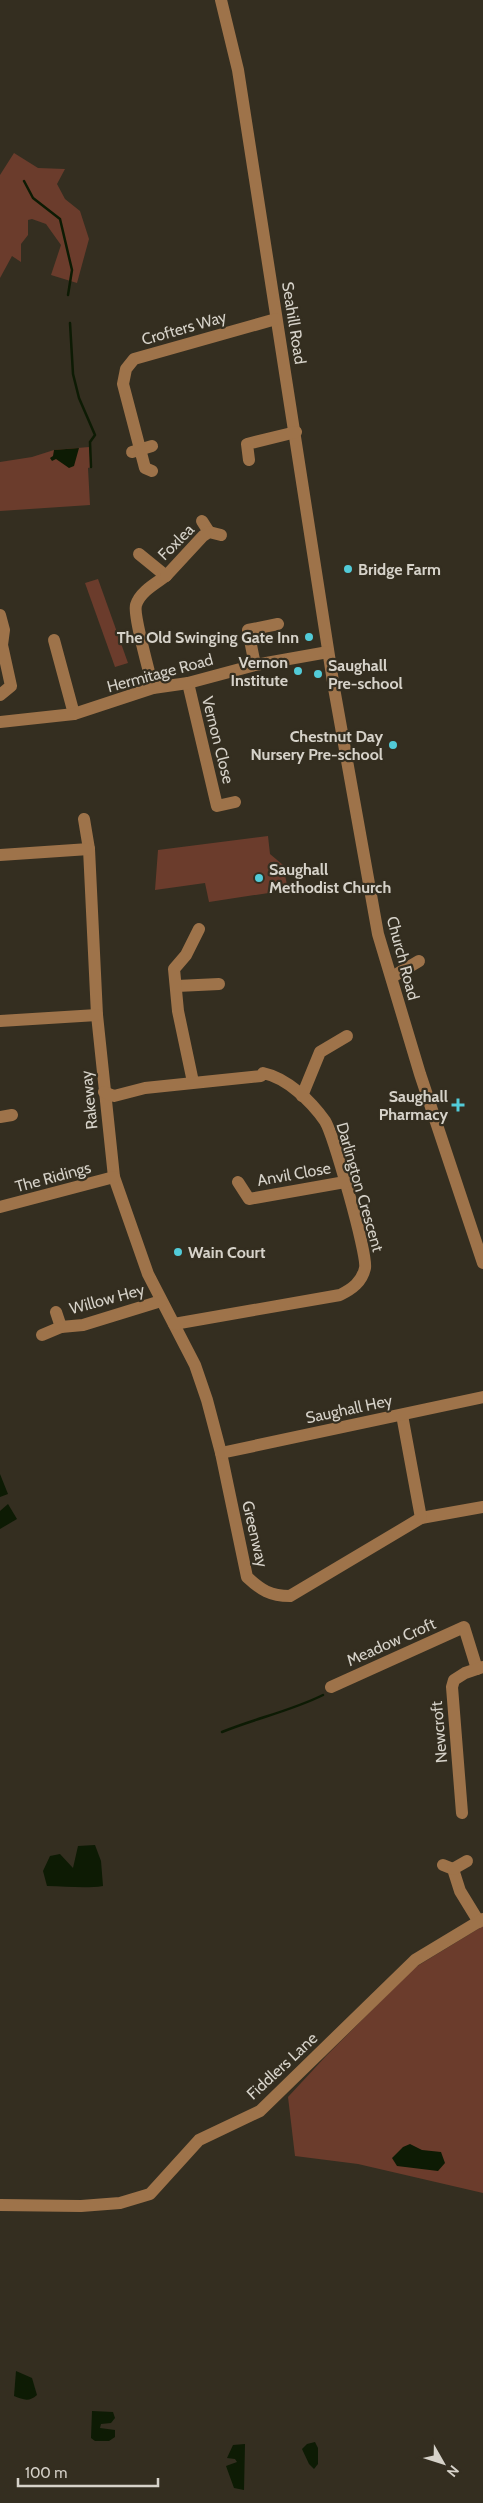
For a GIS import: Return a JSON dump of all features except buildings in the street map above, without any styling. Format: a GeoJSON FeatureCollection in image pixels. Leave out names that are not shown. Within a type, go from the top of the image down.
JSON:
{"type":"FeatureCollection","features":[{"type":"Feature","properties":{"kind":"street","name":"Seahill Road"},"geometry":{"type":"LineString","coordinates":[[221,0],[238,70],[276,319],[296,432],[328,652]]}},
{"type":"Feature","properties":{"kind":"street","name":"Crofters Way"},"geometry":{"type":"LineString","coordinates":[[145,470],[123,384],[126,369],[134,359],[276,319]]}},
{"type":"Feature","properties":{"kind":"street"},"geometry":{"type":"LineString","coordinates":[[250,460],[247,444],[296,432]]}},
{"type":"Feature","properties":{"kind":"street","name":"Foxlea"},"geometry":{"type":"LineString","coordinates":[[153,688],[136,620],[136,606],[143,593],[166,576],[193,545],[215,534],[202,521]]}},
{"type":"Feature","properties":{"kind":"street","name":"Foxlea"},"geometry":{"type":"LineString","coordinates":[[139,554],[166,576]]}},
{"type":"Feature","properties":{"kind":"street"},"geometry":{"type":"LineString","coordinates":[[0,615],[4,630],[2,645],[10,686],[0,696]]}},
{"type":"Feature","properties":{"kind":"street"},"geometry":{"type":"LineString","coordinates":[[255,665],[248,630],[278,624]]}},
{"type":"Feature","properties":{"kind":"street"},"geometry":{"type":"LineString","coordinates":[[54,640],[74,714]]}},
{"type":"Feature","properties":{"kind":"street","name":"Hermitage Road"},"geometry":{"type":"LineString","coordinates":[[0,722],[74,714],[153,688],[188,683],[255,665],[328,652]]}},
{"type":"Feature","properties":{"kind":"street","name":"Church Road"},"geometry":{"type":"LineString","coordinates":[[328,652],[376,921],[418,1065],[483,1263]]}},
{"type":"Feature","properties":{"kind":"street","name":"Vernon Close"},"geometry":{"type":"LineString","coordinates":[[188,683],[212,806],[235,802]]}},
{"type":"Feature","properties":{"kind":"street","name":"Rakeway"},"geometry":{"type":"LineString","coordinates":[[84,819],[89,849],[97,1015],[114,1177],[148,1274],[177,1329]]}},
{"type":"Feature","properties":{"kind":"street"},"geometry":{"type":"LineString","coordinates":[[0,855],[89,849]]}},
{"type":"Feature","properties":{"kind":"street"},"geometry":{"type":"LineString","coordinates":[[193,1082],[178,1011],[174,968],[186,955],[199,929]]}},
{"type":"Feature","properties":{"kind":"street"},"geometry":{"type":"LineString","coordinates":[[392,977],[419,961]]}},
{"type":"Feature","properties":{"kind":"street"},"geometry":{"type":"LineString","coordinates":[[176,982],[219,984]]}},
{"type":"Feature","properties":{"kind":"street"},"geometry":{"type":"LineString","coordinates":[[0,1021],[97,1015]]}},
{"type":"Feature","properties":{"kind":"street"},"geometry":{"type":"LineString","coordinates":[[302,1096],[320,1052],[347,1036]]}},
{"type":"Feature","properties":{"kind":"street","name":"Darlington Crescent"},"geometry":{"type":"LineString","coordinates":[[104,1092],[114,1096],[145,1088],[260,1076],[263,1073],[272,1075],[302,1096],[326,1123],[345,1182],[365,1253],[365,1268],[360,1280],[353,1288],[340,1295],[177,1329]]}},
{"type":"Feature","properties":{"kind":"street","name":"The Ridings"},"geometry":{"type":"LineString","coordinates":[[0,1207],[114,1177]]}},
{"type":"Feature","properties":{"kind":"street","name":"Anvil Close"},"geometry":{"type":"LineString","coordinates":[[238,1182],[248,1204],[345,1182]]}},
{"type":"Feature","properties":{"kind":"street","name":"Willow Hey"},"geometry":{"type":"LineString","coordinates":[[42,1335],[60,1327],[83,1325],[161,1301]]}},
{"type":"Feature","properties":{"kind":"street","name":"Willow Hey"},"geometry":{"type":"LineString","coordinates":[[56,1312],[60,1327]]}},
{"type":"Feature","properties":{"kind":"street","name":"Greenway"},"geometry":{"type":"LineString","coordinates":[[177,1329],[195,1365],[208,1400],[247,1577],[261,1591],[276,1596],[290,1596],[421,1518],[483,1507]]}},
{"type":"Feature","properties":{"kind":"street","name":"Saughall Hey"},"geometry":{"type":"LineString","coordinates":[[221,1453],[483,1397]]}},
{"type":"Feature","properties":{"kind":"street"},"geometry":{"type":"LineString","coordinates":[[402,1414],[421,1518]]}},
{"type":"Feature","properties":{"kind":"street","name":"Meadow Croft"},"geometry":{"type":"LineString","coordinates":[[331,1687],[467,1624],[480,1668]]}},
{"type":"Feature","properties":{"kind":"street","name":"Newcroft"},"geometry":{"type":"LineString","coordinates":[[462,1813],[451,1692],[454,1680],[465,1672],[480,1668]]}},
{"type":"Feature","properties":{"kind":"street"},"geometry":{"type":"LineString","coordinates":[[467,1861],[448,1867],[460,1891],[481,1920]]}},
{"type":"Feature","properties":{"kind":"street","name":"Fiddlers Lane"},"geometry":{"type":"LineString","coordinates":[[0,2205],[100,2205],[120,2203],[150,2194],[199,2140],[260,2111],[415,1960],[481,1920]]}},
{"type":"Feature","properties":{"kind":"shaded area"},"geometry":{"type":"Polygon","coordinates":[[[14,153],[38,168],[65,169],[57,184],[65,199],[80,211],[89,239],[77,283],[51,275],[61,245],[46,224],[32,219],[28,220],[28,235],[21,244],[21,262],[12,256],[0,278],[0,175],[14,153]]]}},
{"type":"Feature","properties":{"kind":"shaded area"},"geometry":{"type":"Polygon","coordinates":[[[89,447],[91,467],[88,468],[90,505],[0,511],[0,462],[32,457],[54,450],[89,447]]]}},
{"type":"Feature","properties":{"kind":"shaded area"},"geometry":{"type":"Polygon","coordinates":[[[79,448],[74,466],[69,468],[56,459],[52,461],[50,458],[53,456],[54,450],[79,448]]]}},
{"type":"Feature","properties":{"kind":"shaded area"},"geometry":{"type":"Polygon","coordinates":[[[98,579],[128,663],[115,667],[85,583],[98,579]]]}},
{"type":"Feature","properties":{"kind":"shaded area"},"geometry":{"type":"Polygon","coordinates":[[[268,836],[270,854],[283,865],[288,890],[209,902],[205,883],[155,890],[158,850],[268,836]]]}},
{"type":"Feature","properties":{"kind":"shaded area"},"geometry":{"type":"Polygon","coordinates":[[[0,1474],[8,1494],[0,1497],[0,1474]]]}},
{"type":"Feature","properties":{"kind":"shaded area"},"geometry":{"type":"Polygon","coordinates":[[[8,1504],[17,1519],[0,1529],[0,1511],[8,1504]]]}},
{"type":"Feature","properties":{"kind":"shaded area"},"geometry":{"type":"Polygon","coordinates":[[[95,1845],[101,1861],[103,1886],[47,1886],[43,1871],[50,1856],[60,1854],[73,1868],[78,1846],[95,1845]]]}},
{"type":"Feature","properties":{"kind":"shaded area"},"geometry":{"type":"Polygon","coordinates":[[[483,1926],[483,2193],[358,2164],[295,2156],[288,2097],[414,1968],[483,1926]]]}},
{"type":"Feature","properties":{"kind":"shaded area"},"geometry":{"type":"Polygon","coordinates":[[[410,2144],[422,2150],[441,2152],[445,2163],[438,2171],[397,2166],[392,2158],[403,2147],[410,2144]]]}},
{"type":"Feature","properties":{"kind":"shaded area"},"geometry":{"type":"Polygon","coordinates":[[[16,2371],[32,2378],[37,2395],[26,2400],[14,2396],[16,2371]]]}},
{"type":"Feature","properties":{"kind":"shaded area"},"geometry":{"type":"Polygon","coordinates":[[[92,2411],[113,2412],[115,2418],[111,2423],[101,2424],[100,2428],[115,2430],[115,2437],[109,2441],[95,2441],[91,2438],[92,2411]]]}},
{"type":"Feature","properties":{"kind":"shaded area"},"geometry":{"type":"Polygon","coordinates":[[[315,2442],[318,2448],[318,2464],[314,2469],[309,2464],[302,2449],[307,2444],[315,2442]]]}},
{"type":"Feature","properties":{"kind":"shaded area"},"geometry":{"type":"Polygon","coordinates":[[[245,2444],[244,2490],[234,2488],[226,2466],[237,2462],[235,2459],[227,2458],[233,2445],[245,2444]]]}},
{"type":"Feature","properties":{"kind":"waterway"},"geometry":{"type":"LineString","coordinates":[[24,181],[33,198],[60,219],[72,270],[68,295]]}},
{"type":"Feature","properties":{"kind":"waterway"},"geometry":{"type":"LineString","coordinates":[[70,323],[73,374],[79,398],[95,435],[90,442],[91,467]]}},
{"type":"Feature","properties":{"kind":"waterway"},"geometry":{"type":"LineString","coordinates":[[222,1732],[298,1706],[323,1695]]}},
{"type":"Feature","properties":{"kind":"place","name":"Bridge Farm"},"geometry":{"type":"Point","coordinates":[348,569]}},
{"type":"Feature","properties":{"kind":"place","name":"The Old Swinging Gate Inn"},"geometry":{"type":"Point","coordinates":[309,637]}},
{"type":"Feature","properties":{"kind":"place","name":"Vernon Institute"},"geometry":{"type":"Point","coordinates":[298,671]}},
{"type":"Feature","properties":{"kind":"place","name":"Saughall Pre-school"},"geometry":{"type":"Point","coordinates":[318,674]}},
{"type":"Feature","properties":{"kind":"place","name":"Chestnut Day Nursery Pre-school"},"geometry":{"type":"Point","coordinates":[393,745]}},
{"type":"Feature","properties":{"kind":"place","name":"Saughall Methodist Church"},"geometry":{"type":"Point","coordinates":[259,878]}},
{"type":"Feature","properties":{"kind":"place","name":"Saughall Pharmacy"},"geometry":{"type":"Point","coordinates":[458,1105]}},
{"type":"Feature","properties":{"kind":"place","name":"Wain Court"},"geometry":{"type":"Point","coordinates":[178,1252]}}]}
